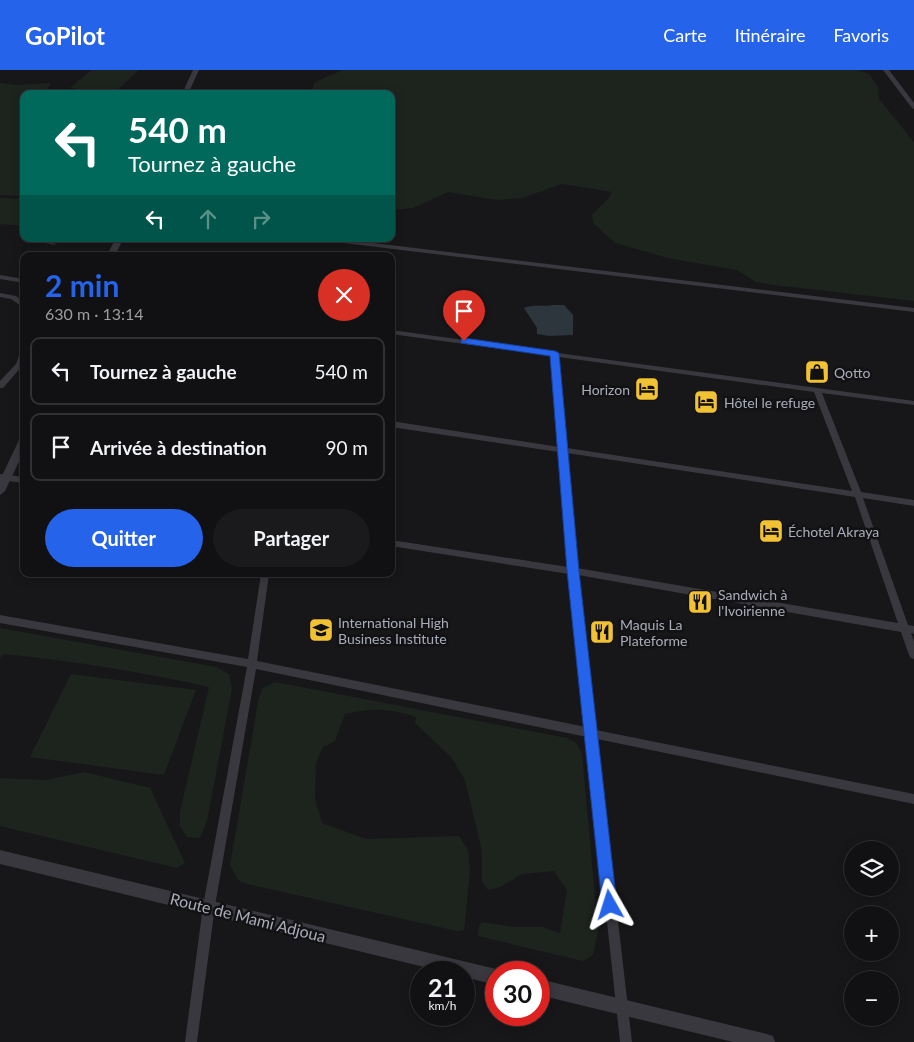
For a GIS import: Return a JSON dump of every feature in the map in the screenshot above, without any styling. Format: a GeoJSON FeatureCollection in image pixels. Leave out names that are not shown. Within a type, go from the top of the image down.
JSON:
{"type":"FeatureCollection","features":[{"type":"Feature","properties":{"kind":"street"},"geometry":{"type":"LineString","coordinates":[[187,90],[196,70]]}},
{"type":"Feature","properties":{"kind":"street"},"geometry":{"type":"LineString","coordinates":[[886,70],[914,107]]}},
{"type":"Feature","properties":{"kind":"street"},"geometry":{"type":"LineString","coordinates":[[352,242],[914,310]]}},
{"type":"Feature","properties":{"kind":"street"},"geometry":{"type":"LineString","coordinates":[[0,278],[20,280]]}},
{"type":"Feature","properties":{"kind":"street"},"geometry":{"type":"LineString","coordinates":[[0,295],[12,297],[20,303]]}},
{"type":"Feature","properties":{"kind":"street"},"geometry":{"type":"LineString","coordinates":[[395,333],[914,403]]}},
{"type":"Feature","properties":{"kind":"street"},"geometry":{"type":"LineString","coordinates":[[555,353],[573,571],[626,1042]]}},
{"type":"Feature","properties":{"kind":"street"},"geometry":{"type":"LineString","coordinates":[[0,386],[20,367]]}},
{"type":"Feature","properties":{"kind":"street"},"geometry":{"type":"LineString","coordinates":[[817,389],[858,495],[914,655]]}},
{"type":"Feature","properties":{"kind":"street"},"geometry":{"type":"LineString","coordinates":[[395,425],[914,503]]}},
{"type":"Feature","properties":{"kind":"street"},"geometry":{"type":"LineString","coordinates":[[0,491],[3,477],[20,447]]}},
{"type":"Feature","properties":{"kind":"street"},"geometry":{"type":"LineString","coordinates":[[3,477],[20,479]]}},
{"type":"Feature","properties":{"kind":"street"},"geometry":{"type":"LineString","coordinates":[[395,544],[573,571],[914,630]]}},
{"type":"Feature","properties":{"kind":"street"},"geometry":{"type":"LineString","coordinates":[[191,1042],[209,906],[252,664],[265,577]]}},
{"type":"Feature","properties":{"kind":"street"},"geometry":{"type":"LineString","coordinates":[[0,619],[252,664],[914,799]]}},
{"type":"Feature","properties":{"kind":"street","name":"Route de Mami Adjoua"},"geometry":{"type":"LineString","coordinates":[[0,857],[485,974]]}},
{"type":"Feature","properties":{"kind":"street"},"geometry":{"type":"LineString","coordinates":[[550,990],[767,1042]]}},
{"type":"Feature","properties":{"kind":"shaded area"},"geometry":{"type":"Polygon","coordinates":[[[92,70],[139,70],[117,90],[70,88],[92,70]]]}},
{"type":"Feature","properties":{"kind":"shaded area"},"geometry":{"type":"Polygon","coordinates":[[[343,70],[858,70],[869,74],[878,87],[879,99],[914,142],[914,301],[756,282],[737,270],[668,258],[615,243],[594,224],[592,215],[609,198],[612,192],[562,184],[522,198],[497,200],[448,192],[413,208],[395,210],[395,90],[312,90],[315,82],[343,70]]]}},
{"type":"Feature","properties":{"kind":"shaded area"},"geometry":{"type":"Polygon","coordinates":[[[0,83],[16,85],[51,83],[47,90],[20,90],[20,196],[0,195],[0,83]]]}},
{"type":"Feature","properties":{"kind":"shaded area"},"geometry":{"type":"Polygon","coordinates":[[[0,198],[20,199],[20,226],[0,224],[0,198]]]}},
{"type":"Feature","properties":{"kind":"shaded area"},"geometry":{"type":"Polygon","coordinates":[[[564,305],[573,315],[573,335],[549,336],[537,334],[537,328],[524,308],[531,306],[564,305]]]}},
{"type":"Feature","properties":{"kind":"shaded area"},"geometry":{"type":"Polygon","coordinates":[[[0,628],[216,667],[229,674],[232,689],[207,821],[200,838],[187,837],[180,826],[180,812],[209,687],[158,676],[56,660],[4,654],[0,658],[0,628]]]}},
{"type":"Feature","properties":{"kind":"shaded area"},"geometry":{"type":"Polygon","coordinates":[[[71,674],[196,690],[164,775],[30,757],[71,674]]]}},
{"type":"Feature","properties":{"kind":"shaded area"},"geometry":{"type":"Polygon","coordinates":[[[275,682],[567,738],[576,743],[582,753],[598,931],[593,955],[583,961],[478,936],[479,926],[482,922],[514,927],[542,927],[560,933],[567,890],[554,871],[522,874],[500,887],[488,890],[482,882],[482,851],[465,780],[451,757],[415,723],[416,717],[397,712],[373,710],[345,714],[335,741],[323,747],[316,763],[315,799],[322,823],[366,839],[459,836],[468,850],[470,870],[464,930],[457,931],[247,884],[238,880],[230,865],[259,697],[263,688],[275,682]]]}},
{"type":"Feature","properties":{"kind":"shaded area"},"geometry":{"type":"Polygon","coordinates":[[[84,772],[150,788],[185,863],[177,868],[0,826],[0,778],[46,780],[84,772]]]}},
{"type":"Feature","properties":{"kind":"place","name":"Qotto"},"geometry":{"type":"Point","coordinates":[817,372]}},
{"type":"Feature","properties":{"kind":"place","name":"Horizon"},"geometry":{"type":"Point","coordinates":[647,389]}},
{"type":"Feature","properties":{"kind":"place","name":"Hôtel le refuge"},"geometry":{"type":"Point","coordinates":[706,402]}},
{"type":"Feature","properties":{"kind":"place","name":"Échotel Akraya"},"geometry":{"type":"Point","coordinates":[771,531]}},
{"type":"Feature","properties":{"kind":"place","name":"Sandwich à l'Ivoirienne"},"geometry":{"type":"Point","coordinates":[700,602]}},
{"type":"Feature","properties":{"kind":"place","name":"International High Business Institute"},"geometry":{"type":"Point","coordinates":[321,630]}},
{"type":"Feature","properties":{"kind":"place","name":"Maquis La Plateforme"},"geometry":{"type":"Point","coordinates":[602,632]}},
{"type":"Feature","properties":{"kind":"route"},"geometry":{"type":"LineString","coordinates":[[464,341],[555,353],[573,571],[610,905]]}}]}
